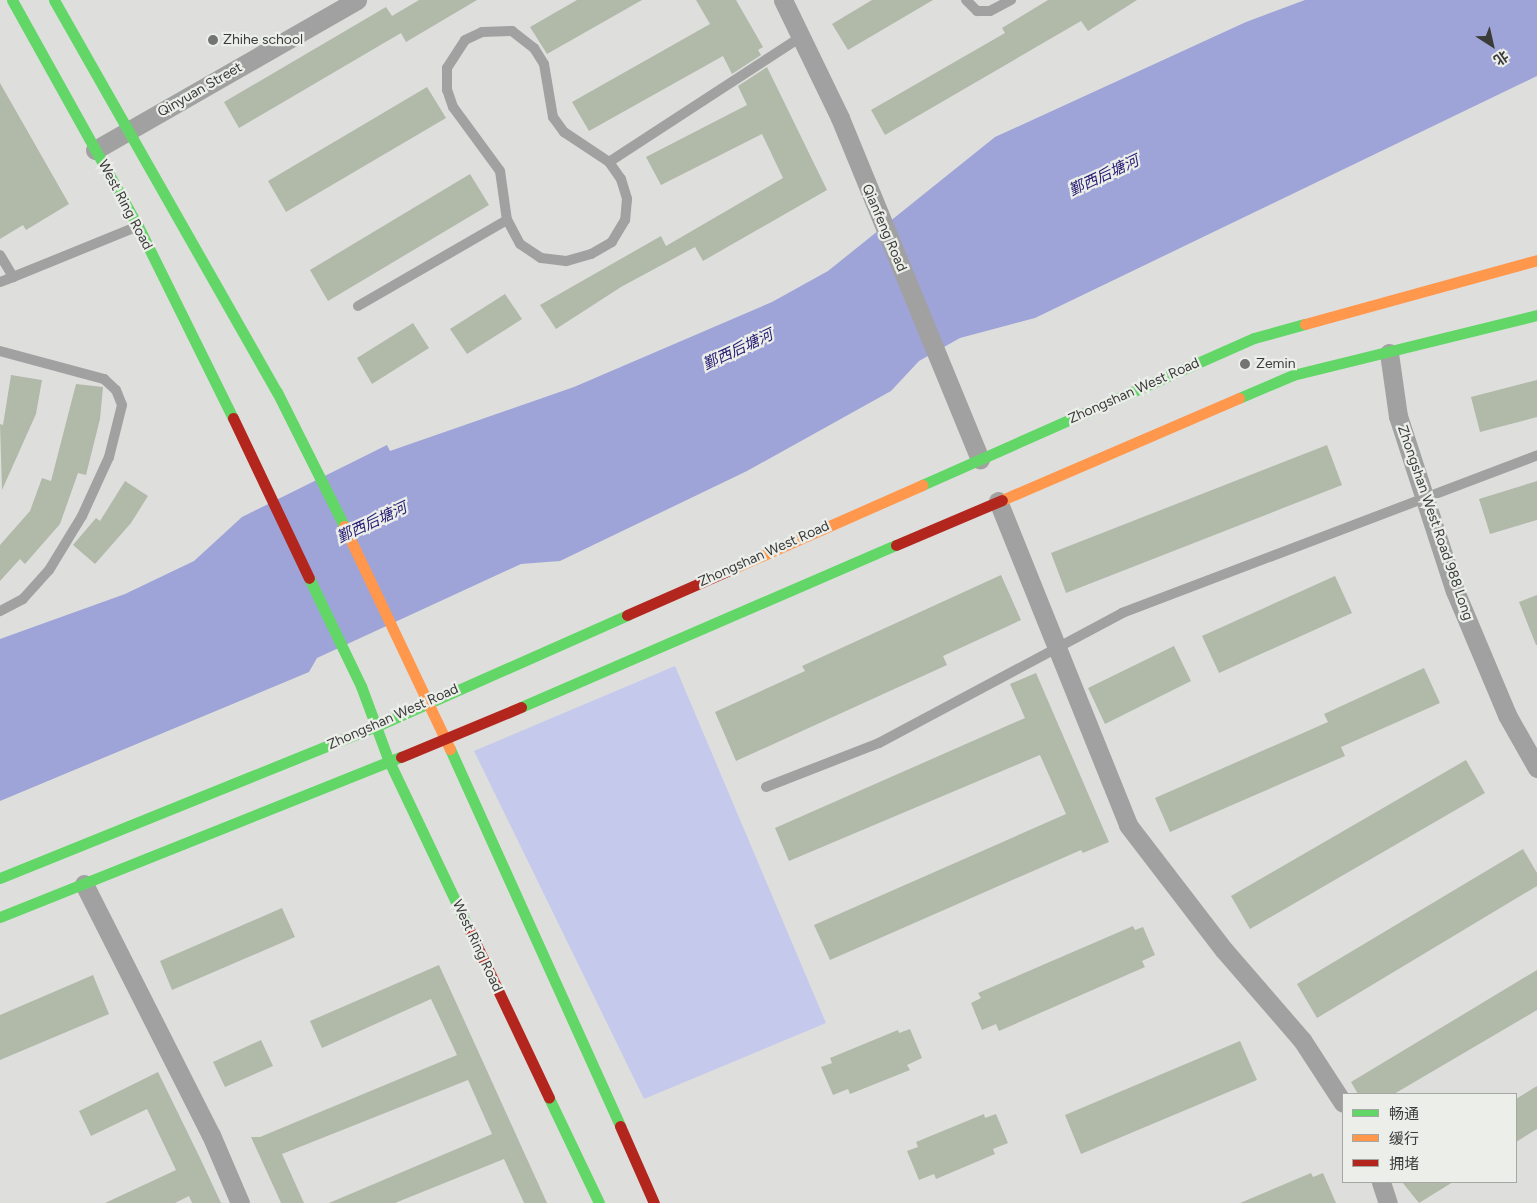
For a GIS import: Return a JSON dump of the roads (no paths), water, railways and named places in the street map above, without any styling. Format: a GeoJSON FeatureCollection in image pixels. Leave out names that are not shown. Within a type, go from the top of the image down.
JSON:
{"type":"FeatureCollection","features":[{"type":"Feature","properties":{"kind":"main road","name":"West Ring Road"},"geometry":{"type":"LineString","coordinates":[[12,0],[138,226],[231,414],[361,686],[388,759],[599,1203]]}},
{"type":"Feature","properties":{"kind":"main road"},"geometry":{"type":"LineString","coordinates":[[54,0],[277,392],[406,652],[654,1203]]}},
{"type":"Feature","properties":{"kind":"main road","name":"Zhongshan West Road"},"geometry":{"type":"LineString","coordinates":[[0,878],[377,726],[1254,338],[1537,260]]}},
{"type":"Feature","properties":{"kind":"main road"},"geometry":{"type":"LineString","coordinates":[[0,917],[388,759],[445,739],[1293,375],[1537,315]]}},
{"type":"Feature","properties":{"kind":"street","name":"Qinyuan Street"},"geometry":{"type":"LineString","coordinates":[[95,150],[357,0]]}},
{"type":"Feature","properties":{"kind":"street","name":"Qianfeng Road"},"geometry":{"type":"LineString","coordinates":[[783,0],[840,118],[860,171],[951,385],[980,459]]}},
{"type":"Feature","properties":{"kind":"street","name":"Zhongshan West Road 988 Long"},"geometry":{"type":"LineString","coordinates":[[1388,353],[1398,416],[1455,592],[1507,715],[1537,768]]}},
{"type":"Feature","properties":{"kind":"street"},"geometry":{"type":"LineString","coordinates":[[998,501],[1128,826],[1224,950],[1302,1040],[1342,1101]]}},
{"type":"Feature","properties":{"kind":"street"},"geometry":{"type":"LineString","coordinates":[[84,884],[211,1135],[240,1203]]}},
{"type":"Feature","properties":{"kind":"street"},"geometry":{"type":"LineString","coordinates":[[1381,1183],[1388,1203]]}},
{"type":"Feature","properties":{"kind":"lane"},"geometry":{"type":"LineString","coordinates":[[966,0],[978,11],[984,11],[1010,0]]}},
{"type":"Feature","properties":{"kind":"lane"},"geometry":{"type":"LineString","coordinates":[[512,31],[534,48],[549,79],[553,117],[564,132],[609,162],[627,199],[625,220],[612,242],[591,254],[566,261],[541,258],[520,244],[507,220],[500,171],[483,144],[463,126],[447,90],[447,68],[465,40],[482,32],[512,31]]}},
{"type":"Feature","properties":{"kind":"lane"},"geometry":{"type":"LineString","coordinates":[[609,162],[801,37]]}},
{"type":"Feature","properties":{"kind":"lane"},"geometry":{"type":"LineString","coordinates":[[358,306],[507,220]]}},
{"type":"Feature","properties":{"kind":"lane"},"geometry":{"type":"LineString","coordinates":[[0,282],[138,226]]}},
{"type":"Feature","properties":{"kind":"lane"},"geometry":{"type":"LineString","coordinates":[[0,255],[13,277]]}},
{"type":"Feature","properties":{"kind":"lane"},"geometry":{"type":"LineString","coordinates":[[0,351],[104,379],[116,390],[122,406],[109,457],[82,516],[49,570],[23,599],[0,611]]}},
{"type":"Feature","properties":{"kind":"lane"},"geometry":{"type":"LineString","coordinates":[[766,787],[879,743],[1122,614],[1537,455]]}},
{"type":"Feature","properties":{"kind":"water","name":"鄞西后塘河"},"geometry":{"type":"Polygon","coordinates":[[[1305,0],[1537,0],[1537,76],[1035,318],[960,338],[919,361],[891,391],[747,471],[560,561],[521,564],[317,658],[309,672],[0,801],[0,639],[125,594],[194,561],[242,517],[387,445],[390,451],[574,387],[772,302],[828,271],[995,137],[1246,22],[1305,0]]]}},
{"type":"Feature","properties":{"kind":"place","name":"Zhihe school"},"geometry":{"type":"Point","coordinates":[213,40]}},
{"type":"Feature","properties":{"kind":"place","name":"Zemin"},"geometry":{"type":"Point","coordinates":[1245,364]}}]}
